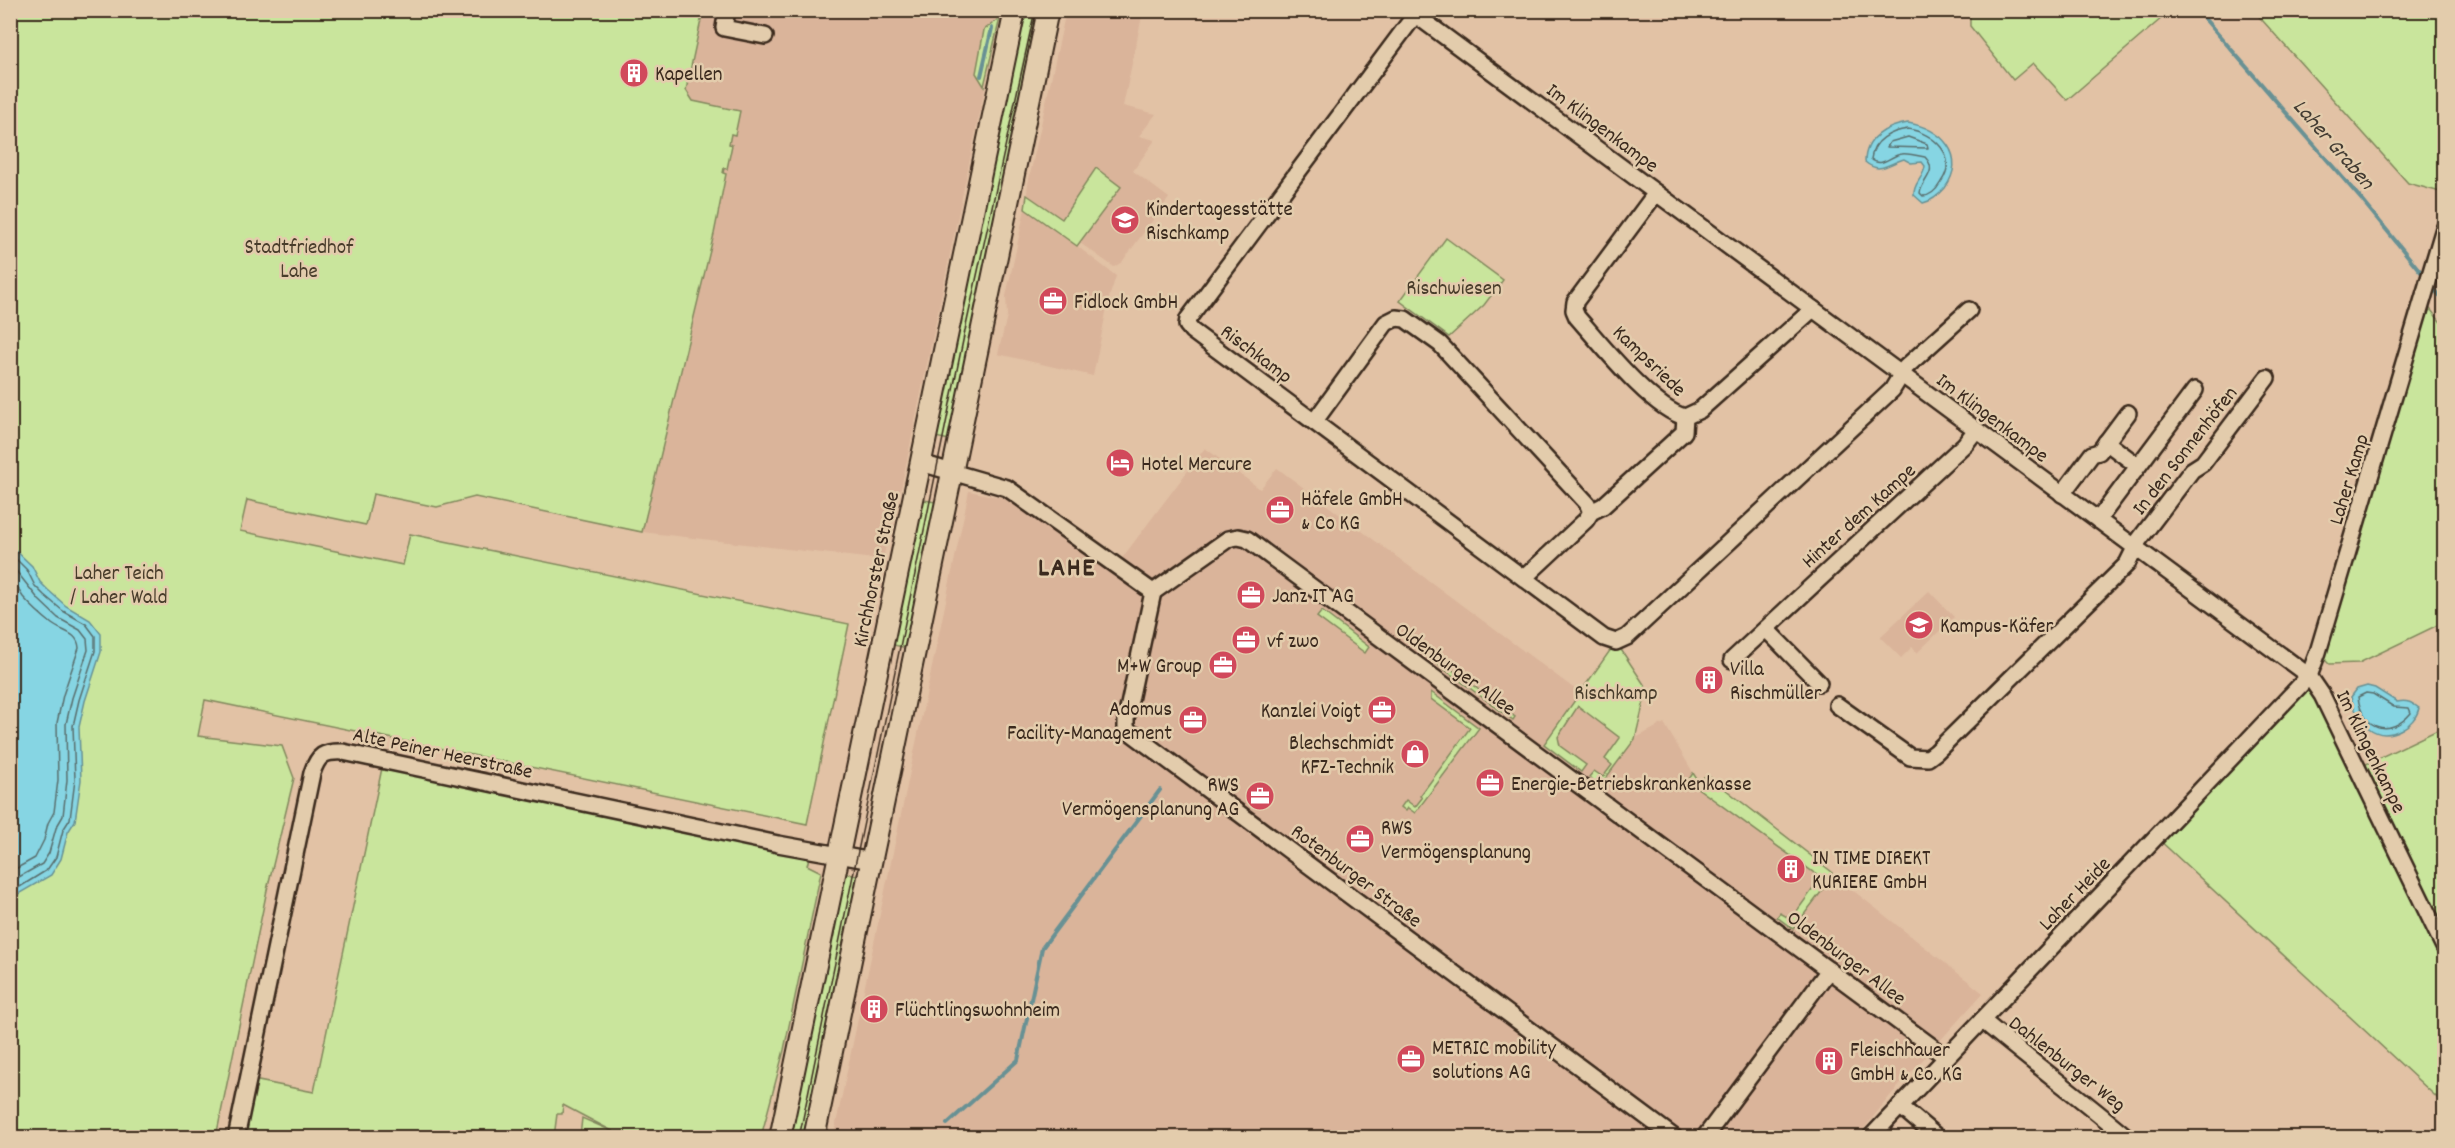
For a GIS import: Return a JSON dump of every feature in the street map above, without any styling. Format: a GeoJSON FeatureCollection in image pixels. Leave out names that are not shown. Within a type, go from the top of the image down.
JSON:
{"type":"FeatureCollection","features":[{"type":"Feature","properties":{"kind":"main road","name":"Kirchhorster Straße"},"geometry":{"type":"LineString","coordinates":[[780,1137],[1014,10]]}},
{"type":"Feature","properties":{"kind":"main road"},"geometry":{"type":"LineString","coordinates":[[814,1137],[1048,10]]}},
{"type":"Feature","properties":{"kind":"street"},"geometry":{"type":"LineString","coordinates":[[727,10],[724,28],[765,36]]}},
{"type":"Feature","properties":{"kind":"street","name":"Im Klingenkampe"},"geometry":{"type":"LineString","coordinates":[[1412,13],[2309,676],[2322,695],[2445,947]]}},
{"type":"Feature","properties":{"kind":"street","name":"Rischkamp"},"geometry":{"type":"LineString","coordinates":[[1412,13],[1188,319],[1187,325],[1604,638],[1616,642],[1627,637],[1892,390],[1906,367],[1969,310]]}},
{"type":"Feature","properties":{"kind":"street","name":"Kampsriede"},"geometry":{"type":"LineString","coordinates":[[1656,193],[1575,302],[1574,310],[1577,317],[1613,358],[1670,411],[1685,417],[1700,410],[1813,309]]}},
{"type":"Feature","properties":{"kind":"street","name":"Laher Kamp"},"geometry":{"type":"LineString","coordinates":[[2309,676],[2445,228]]}},
{"type":"Feature","properties":{"kind":"street"},"geometry":{"type":"LineString","coordinates":[[1314,422],[1386,323],[1396,318],[1405,319],[1440,344],[1587,503],[1591,512]]}},
{"type":"Feature","properties":{"kind":"street","name":"In den Sonnenhöfen"},"geometry":{"type":"LineString","coordinates":[[2135,548],[2192,470],[2204,463],[2267,378]]}},
{"type":"Feature","properties":{"kind":"street"},"geometry":{"type":"LineString","coordinates":[[2098,520],[2195,390]]}},
{"type":"Feature","properties":{"kind":"street"},"geometry":{"type":"LineString","coordinates":[[2062,494],[2092,454],[2099,452],[2128,413]]}},
{"type":"Feature","properties":{"kind":"street"},"geometry":{"type":"LineString","coordinates":[[1524,578],[1586,520],[1591,512],[1603,506],[1684,432],[1685,417]]}},
{"type":"Feature","properties":{"kind":"street","name":"Hinter dem Kampe"},"geometry":{"type":"LineString","coordinates":[[1732,660],[1965,444],[1976,430]]}},
{"type":"Feature","properties":{"kind":"street"},"geometry":{"type":"LineString","coordinates":[[2106,442],[2138,466]]}},
{"type":"Feature","properties":{"kind":"street"},"geometry":{"type":"LineString","coordinates":[[921,463],[1007,488],[1022,496],[1153,592]]}},
{"type":"Feature","properties":{"kind":"street","name":"Oldenburger Allee"},"geometry":{"type":"LineString","coordinates":[[1153,592],[1228,539],[1238,537],[1247,539],[1946,1057]]}},
{"type":"Feature","properties":{"kind":"street"},"geometry":{"type":"LineString","coordinates":[[1837,705],[1903,754],[1918,759],[1928,758],[2127,564],[2135,548]]}},
{"type":"Feature","properties":{"kind":"street","name":"Rotenburger Straße"},"geometry":{"type":"LineString","coordinates":[[1153,592],[1126,719],[1126,729],[1676,1137]]}},
{"type":"Feature","properties":{"kind":"street"},"geometry":{"type":"LineString","coordinates":[[1766,628],[1819,683]]}},
{"type":"Feature","properties":{"kind":"street","name":"Laher Heide"},"geometry":{"type":"LineString","coordinates":[[1870,1137],[2309,676]]}},
{"type":"Feature","properties":{"kind":"street","name":"Alte Peiner Heerstraße"},"geometry":{"type":"LineString","coordinates":[[236,1137],[312,773],[316,760],[322,753],[343,752],[872,861]]}},
{"type":"Feature","properties":{"kind":"street"},"geometry":{"type":"LineString","coordinates":[[1704,1137],[1828,970]]}},
{"type":"Feature","properties":{"kind":"street","name":"Dahlenburger Weg"},"geometry":{"type":"LineString","coordinates":[[1982,1020],[2037,1067],[2073,1090],[2128,1137]]}},
{"type":"Feature","properties":{"kind":"street"},"geometry":{"type":"LineString","coordinates":[[1900,1106],[1938,1137]]}},
{"type":"Feature","properties":{"kind":"shaded area"},"geometry":{"type":"Polygon","coordinates":[[[703,11],[1001,11],[901,489],[896,495],[883,560],[642,532],[714,234],[726,175],[723,174],[724,168],[727,169],[732,145],[729,144],[731,134],[734,135],[739,111],[693,101],[686,90],[703,11]]]}},
{"type":"Feature","properties":{"kind":"shaded area"},"geometry":{"type":"Polygon","coordinates":[[[1066,11],[1143,11],[1123,106],[1156,114],[1139,136],[1155,140],[1133,171],[1169,198],[1122,262],[1114,267],[1080,243],[1077,246],[1116,276],[1109,298],[1093,376],[998,354],[1007,316],[1006,296],[1025,209],[1028,184],[1066,11]]]}},
{"type":"Feature","properties":{"kind":"shaded area"},"geometry":{"type":"Polygon","coordinates":[[[1205,448],[1260,489],[1277,468],[1580,693],[1577,697],[1634,739],[1664,723],[1698,781],[1708,776],[1983,993],[1890,1096],[1857,1137],[833,1138],[969,491],[1003,498],[1113,570],[1205,448]]]}},
{"type":"Feature","properties":{"kind":"shaded area","name":"Kampus-Käfer"},"geometry":{"type":"Polygon","coordinates":[[[1929,591],[1954,617],[1917,653],[1912,647],[1901,658],[1880,637],[1929,591]]]}},
{"type":"Feature","properties":{"kind":"green space"},"geometry":{"type":"Polygon","coordinates":[[[1970,10],[2170,11],[2067,100],[2033,63],[2013,80],[1970,26],[1970,10]]]}},
{"type":"Feature","properties":{"kind":"green space"},"geometry":{"type":"Polygon","coordinates":[[[10,11],[703,11],[686,90],[693,101],[740,111],[735,135],[731,134],[729,144],[732,145],[727,169],[724,168],[723,173],[726,174],[714,234],[642,532],[475,497],[437,507],[373,494],[366,525],[247,500],[240,531],[403,565],[410,534],[849,624],[807,824],[205,700],[198,736],[282,746],[294,778],[267,890],[216,1137],[11,1137],[10,11]]]}},
{"type":"Feature","properties":{"kind":"green space"},"geometry":{"type":"Polygon","coordinates":[[[1025,11],[1040,11],[950,440],[935,437],[1025,11]]]}},
{"type":"Feature","properties":{"kind":"green space"},"geometry":{"type":"Polygon","coordinates":[[[2254,11],[2444,11],[2444,193],[2408,183],[2254,11]]]}},
{"type":"Feature","properties":{"kind":"green space"},"geometry":{"type":"Polygon","coordinates":[[[1000,18],[984,86],[976,73],[984,30],[1000,18]]]}},
{"type":"Feature","properties":{"kind":"green space"},"geometry":{"type":"Polygon","coordinates":[[[1096,168],[1121,187],[1077,246],[1025,209],[1027,195],[1062,219],[1096,168]]]}},
{"type":"Feature","properties":{"kind":"green space","name":"Rischwiesen"},"geometry":{"type":"Polygon","coordinates":[[[1446,238],[1503,280],[1484,305],[1449,337],[1400,301],[1446,238]]]}},
{"type":"Feature","properties":{"kind":"green space"},"geometry":{"type":"Polygon","coordinates":[[[2426,304],[2444,326],[2444,622],[2359,663],[2329,664],[2322,657],[2426,304]]]}},
{"type":"Feature","properties":{"kind":"green space"},"geometry":{"type":"Polygon","coordinates":[[[918,499],[936,502],[908,648],[889,644],[918,499]]]}},
{"type":"Feature","properties":{"kind":"green space"},"geometry":{"type":"Polygon","coordinates":[[[1322,611],[1369,647],[1365,653],[1317,617],[1322,611]]]}},
{"type":"Feature","properties":{"kind":"green space","name":"Rischkamp"},"geometry":{"type":"Polygon","coordinates":[[[1616,642],[1647,689],[1635,739],[1599,787],[1589,777],[1594,771],[1603,777],[1612,765],[1605,759],[1620,738],[1578,706],[1558,737],[1560,746],[1586,765],[1581,772],[1544,744],[1616,642]]]}},
{"type":"Feature","properties":{"kind":"green space"},"geometry":{"type":"Polygon","coordinates":[[[1431,654],[1515,717],[1513,720],[1429,658],[1431,654]]]}},
{"type":"Feature","properties":{"kind":"green space"},"geometry":{"type":"Polygon","coordinates":[[[2309,676],[2444,957],[2444,1104],[2156,837],[2309,676]]]}},
{"type":"Feature","properties":{"kind":"green space"},"geometry":{"type":"Polygon","coordinates":[[[1431,692],[1479,728],[1415,813],[1408,808],[1406,811],[1401,807],[1406,800],[1415,807],[1422,798],[1420,796],[1470,728],[1431,699],[1431,692]]]}},
{"type":"Feature","properties":{"kind":"green space"},"geometry":{"type":"Polygon","coordinates":[[[2444,727],[2444,928],[2364,765],[2444,727]]]}},
{"type":"Feature","properties":{"kind":"green space"},"geometry":{"type":"Polygon","coordinates":[[[382,768],[727,839],[809,859],[807,865],[821,872],[784,1050],[761,1137],[580,1137],[582,1118],[614,1132],[563,1105],[562,1114],[557,1114],[554,1137],[242,1138],[253,1080],[314,1092],[382,768]]]}},
{"type":"Feature","properties":{"kind":"green space"},"geometry":{"type":"Polygon","coordinates":[[[1693,773],[1698,781],[1708,776],[1832,872],[1831,879],[1793,929],[1777,917],[1780,913],[1791,919],[1821,878],[1688,781],[1693,773]]]}},
{"type":"Feature","properties":{"kind":"green space"},"geometry":{"type":"Polygon","coordinates":[[[841,872],[857,876],[804,1137],[787,1138],[841,872]]]}},
{"type":"Feature","properties":{"kind":"water"},"geometry":{"type":"Polygon","coordinates":[[[1908,123],[1920,126],[1940,137],[1948,145],[1952,154],[1954,165],[1945,188],[1935,197],[1923,203],[1914,195],[1915,187],[1925,166],[1922,162],[1911,163],[1904,159],[1875,168],[1865,162],[1869,146],[1878,135],[1892,127],[1908,123]]]}},
{"type":"Feature","properties":{"kind":"water"},"geometry":{"type":"Polygon","coordinates":[[[10,545],[32,566],[40,582],[48,590],[66,606],[90,620],[101,634],[101,652],[79,727],[81,780],[75,821],[68,832],[61,859],[51,875],[18,894],[11,901],[10,545]]]}},
{"type":"Feature","properties":{"kind":"water"},"geometry":{"type":"Polygon","coordinates":[[[2367,686],[2375,688],[2397,702],[2406,701],[2419,708],[2415,718],[2405,727],[2392,733],[2383,734],[2369,728],[2358,715],[2351,697],[2357,689],[2367,686]]]}},
{"type":"Feature","properties":{"kind":"waterway","name":"Laher Graben"},"geometry":{"type":"LineString","coordinates":[[2197,10],[2362,200],[2425,277]]}},
{"type":"Feature","properties":{"kind":"waterway"},"geometry":{"type":"LineString","coordinates":[[981,76],[992,28]]}},
{"type":"Feature","properties":{"kind":"waterway","name":"Laher Graben"},"geometry":{"type":"LineString","coordinates":[[2431,285],[2444,301]]}},
{"type":"Feature","properties":{"kind":"waterway"},"geometry":{"type":"LineString","coordinates":[[947,1124],[1018,1060],[1042,948],[1160,790]]}},
{"type":"Feature","properties":{"kind":"tram line"},"geometry":{"type":"LineString","coordinates":[[799,1138],[966,326],[1035,10]]}},
{"type":"Feature","properties":{"kind":"place","name":"Kapellen"},"geometry":{"type":"Point","coordinates":[634,73]}},
{"type":"Feature","properties":{"kind":"place","name":"Kindertagesstätte Rischkamp"},"geometry":{"type":"Point","coordinates":[1125,220]}},
{"type":"Feature","properties":{"kind":"place","name":"Fidlock GmbH"},"geometry":{"type":"Point","coordinates":[1053,301]}},
{"type":"Feature","properties":{"kind":"place","name":"Hotel Mercure"},"geometry":{"type":"Point","coordinates":[1120,463]}},
{"type":"Feature","properties":{"kind":"place","name":"Häfele GmbH & Co KG"},"geometry":{"type":"Point","coordinates":[1280,510]}},
{"type":"Feature","properties":{"kind":"place","name":"Janz IT AG"},"geometry":{"type":"Point","coordinates":[1251,595]}},
{"type":"Feature","properties":{"kind":"place","name":"Kampus-Käfer"},"geometry":{"type":"Point","coordinates":[1919,625]}},
{"type":"Feature","properties":{"kind":"place","name":"vf zwo"},"geometry":{"type":"Point","coordinates":[1246,640]}},
{"type":"Feature","properties":{"kind":"place","name":"M+W Group"},"geometry":{"type":"Point","coordinates":[1223,665]}},
{"type":"Feature","properties":{"kind":"place","name":"Villa Rischmüller"},"geometry":{"type":"Point","coordinates":[1709,680]}},
{"type":"Feature","properties":{"kind":"place","name":"Kanzlei Voigt"},"geometry":{"type":"Point","coordinates":[1382,710]}},
{"type":"Feature","properties":{"kind":"place","name":"Adomus Facility-Management"},"geometry":{"type":"Point","coordinates":[1193,720]}},
{"type":"Feature","properties":{"kind":"place","name":"Blechschmidt KFZ-Technik"},"geometry":{"type":"Point","coordinates":[1415,754]}},
{"type":"Feature","properties":{"kind":"place","name":"Energie-Betriebskrankenkasse"},"geometry":{"type":"Point","coordinates":[1490,783]}},
{"type":"Feature","properties":{"kind":"place","name":"RWS Vermögensplanung AG"},"geometry":{"type":"Point","coordinates":[1260,796]}},
{"type":"Feature","properties":{"kind":"place","name":"RWS Vermögensplanung"},"geometry":{"type":"Point","coordinates":[1360,839]}},
{"type":"Feature","properties":{"kind":"place","name":"IN TIME DIREKT KURIERE GmbH"},"geometry":{"type":"Point","coordinates":[1791,869]}},
{"type":"Feature","properties":{"kind":"place","name":"Flüchtlingswohnheim"},"geometry":{"type":"Point","coordinates":[874,1009]}},
{"type":"Feature","properties":{"kind":"place","name":"METRIC mobility solutions AG"},"geometry":{"type":"Point","coordinates":[1411,1059]}},
{"type":"Feature","properties":{"kind":"place","name":"Fleischhauer GmbH & Co. KG"},"geometry":{"type":"Point","coordinates":[1829,1061]}},
{"type":"Feature","properties":{"kind":"district","name":"LAHE"},"geometry":{"type":"Point","coordinates":[1067,566]}},
{"type":"Feature","properties":{"kind":"park label","name":"Stadtfriedhof Lahe"},"geometry":{"type":"Point","coordinates":[299,258]}},
{"type":"Feature","properties":{"kind":"park label","name":"Laher Teich / Laher Wald"},"geometry":{"type":"Point","coordinates":[119,584]}}]}
